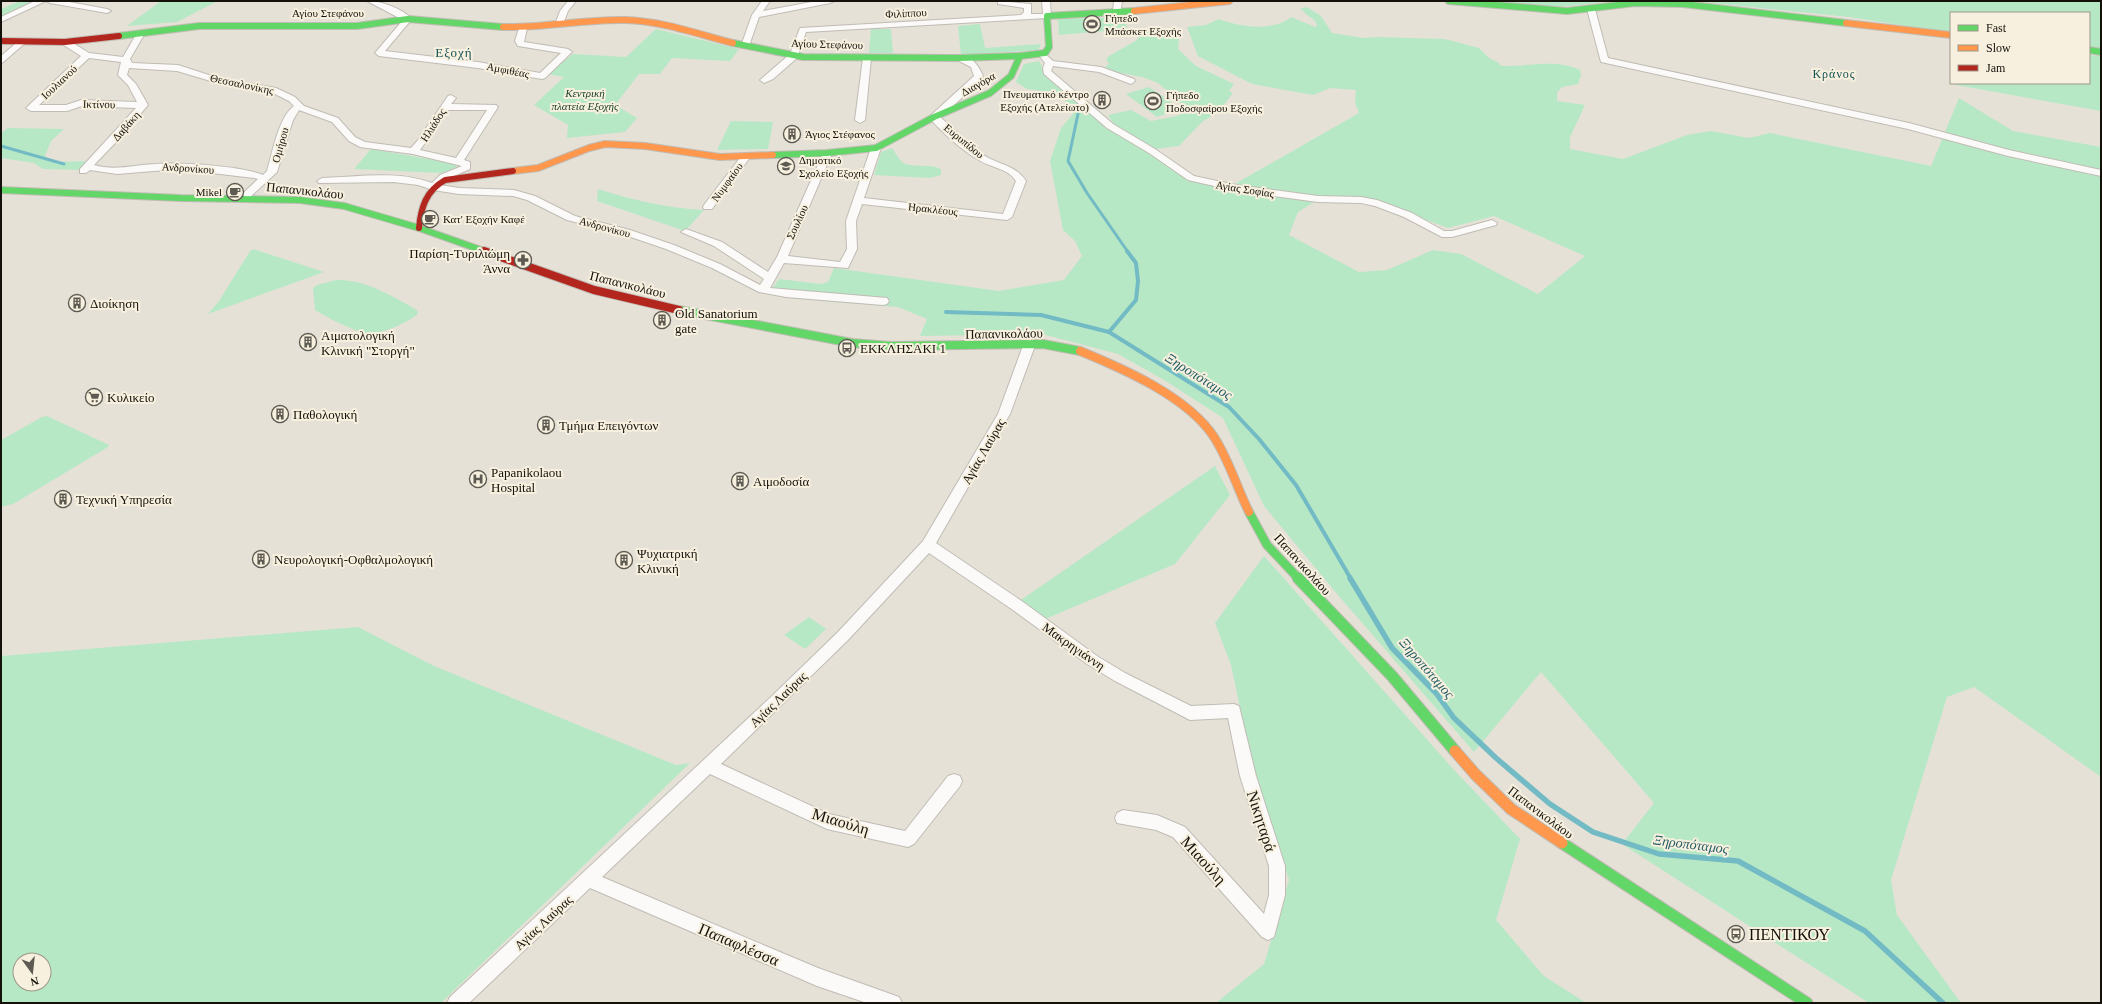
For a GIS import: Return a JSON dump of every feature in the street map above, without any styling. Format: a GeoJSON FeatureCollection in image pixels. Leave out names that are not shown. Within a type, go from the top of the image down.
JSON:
{"type":"FeatureCollection","features":[{"type":"Feature","properties":{"kind":"street"},"geometry":{"type":"LineString","coordinates":[[1,20],[42,1]]}},
{"type":"Feature","properties":{"kind":"street"},"geometry":{"type":"LineString","coordinates":[[50,1],[107,11]]}},
{"type":"Feature","properties":{"kind":"street"},"geometry":{"type":"LineString","coordinates":[[371,1],[390,8],[408,19]]}},
{"type":"Feature","properties":{"kind":"street"},"geometry":{"type":"LineString","coordinates":[[559,24],[564,11],[572,1]]}},
{"type":"Feature","properties":{"kind":"street"},"geometry":{"type":"LineString","coordinates":[[745,46],[756,14],[766,1]]}},
{"type":"Feature","properties":{"kind":"street"},"geometry":{"type":"LineString","coordinates":[[756,14],[830,1]]}},
{"type":"Feature","properties":{"kind":"street"},"geometry":{"type":"LineString","coordinates":[[1042,54],[1050,47],[1046,1]]}},
{"type":"Feature","properties":{"kind":"street"},"geometry":{"type":"LineString","coordinates":[[1117,14],[1118,1]]}},
{"type":"Feature","properties":{"kind":"street","name":"Φιλίππου"},"geometry":{"type":"LineString","coordinates":[[793,56],[803,30],[1024,17],[1117,14],[1194,3],[1229,1]]}},
{"type":"Feature","properties":{"kind":"street"},"geometry":{"type":"LineString","coordinates":[[1449,1],[1567,11],[1634,3],[1683,4],[1950,35]]}},
{"type":"Feature","properties":{"kind":"street"},"geometry":{"type":"LineString","coordinates":[[1000,2],[1028,6],[1028,13],[1024,17]]}},
{"type":"Feature","properties":{"kind":"street"},"geometry":{"type":"LineString","coordinates":[[1592,9],[1604,60],[1718,86],[1910,126],[2008,153],[2101,174]]}},
{"type":"Feature","properties":{"kind":"street","name":"Αγίου Στεφάνου"},"geometry":{"type":"LineString","coordinates":[[1,41],[65,42],[199,26],[356,26],[408,19],[523,28],[606,19],[639,20],[793,56],[960,58]]}},
{"type":"Feature","properties":{"kind":"street","name":"Αμφιθέας"},"geometry":{"type":"LineString","coordinates":[[408,19],[379,53],[478,65],[542,76],[568,52],[521,44],[520,41],[523,28]]}},
{"type":"Feature","properties":{"kind":"street","name":"Δαβάκη"},"geometry":{"type":"LineString","coordinates":[[85,169],[123,130],[143,105],[132,84],[122,75],[125,70],[126,60],[133,50],[141,33]]}},
{"type":"Feature","properties":{"kind":"street"},"geometry":{"type":"LineString","coordinates":[[1,61],[21,42]]}},
{"type":"Feature","properties":{"kind":"street","name":"Θεσσαλονίκης"},"geometry":{"type":"LineString","coordinates":[[65,42],[72,49],[86,56],[126,60],[128,65],[178,68],[214,79],[273,90],[292,99],[298,106],[335,120],[352,139],[363,145],[413,151],[460,161]]}},
{"type":"Feature","properties":{"kind":"street"},"geometry":{"type":"LineString","coordinates":[[2090,50],[2101,52]]}},
{"type":"Feature","properties":{"kind":"street","name":"Διαγόρα"},"geometry":{"type":"LineString","coordinates":[[960,58],[1042,54]]}},
{"type":"Feature","properties":{"kind":"street","name":"Αγίας Σοφίας"},"geometry":{"type":"LineString","coordinates":[[1042,54],[1050,63],[1046,68],[1047,72],[1110,126],[1152,151],[1191,178],[1236,188],[1310,198],[1377,203],[1408,215],[1442,234],[1452,234],[1492,223]]}},
{"type":"Feature","properties":{"kind":"street","name":"Ιουλιανού"},"geometry":{"type":"LineString","coordinates":[[31,108],[86,56]]}},
{"type":"Feature","properties":{"kind":"street"},"geometry":{"type":"LineString","coordinates":[[764,80],[770,77],[793,56]]}},
{"type":"Feature","properties":{"kind":"street","name":"Διαγόρα"},"geometry":{"type":"LineString","coordinates":[[934,117],[962,106],[996,89],[1011,76],[1020,56]]}},
{"type":"Feature","properties":{"kind":"street"},"geometry":{"type":"LineString","coordinates":[[860,120],[867,58]]}},
{"type":"Feature","properties":{"kind":"street"},"geometry":{"type":"LineString","coordinates":[[435,185],[451,179],[538,168],[589,148],[605,144],[645,146],[699,155],[746,156],[827,153],[876,148],[934,117],[968,88],[978,76],[974,66],[960,58]]}},
{"type":"Feature","properties":{"kind":"street"},"geometry":{"type":"LineString","coordinates":[[1050,63],[1101,70],[1131,81]]}},
{"type":"Feature","properties":{"kind":"street","name":"Ηλιάδος"},"geometry":{"type":"LineString","coordinates":[[413,151],[422,142],[451,98]]}},
{"type":"Feature","properties":{"kind":"street","name":"Ικτίνου"},"geometry":{"type":"LineString","coordinates":[[31,108],[67,108],[81,103],[143,105]]}},
{"type":"Feature","properties":{"kind":"street","name":"Ομήρου"},"geometry":{"type":"LineString","coordinates":[[243,198],[265,179],[274,168],[278,148],[288,120],[292,111],[298,106]]}},
{"type":"Feature","properties":{"kind":"street"},"geometry":{"type":"LineString","coordinates":[[419,228],[424,198],[442,177],[467,167],[467,164],[460,161],[493,107],[444,107]]}},
{"type":"Feature","properties":{"kind":"street","name":"Ευρυπίδου"},"geometry":{"type":"LineString","coordinates":[[934,117],[983,159],[1018,175],[1021,181],[1020,188],[1007,217]]}},
{"type":"Feature","properties":{"kind":"street"},"geometry":{"type":"LineString","coordinates":[[781,259],[844,266],[852,249],[852,221],[876,148]]}},
{"type":"Feature","properties":{"kind":"street","name":"Σουλίου"},"geometry":{"type":"LineString","coordinates":[[763,290],[781,259],[827,153]]}},
{"type":"Feature","properties":{"kind":"street","name":"Νυμφαίου"},"geometry":{"type":"LineString","coordinates":[[708,208],[746,156]]}},
{"type":"Feature","properties":{"kind":"street","name":"Ανδρονίκου"},"geometry":{"type":"LineString","coordinates":[[85,169],[122,170],[157,166],[186,166],[256,175],[265,179]]}},
{"type":"Feature","properties":{"kind":"street","name":"Ανδρονίκου"},"geometry":{"type":"LineString","coordinates":[[322,181],[394,180],[420,182],[459,191],[514,193],[531,198],[571,218],[626,232],[670,247],[716,266],[750,285],[763,290],[786,294],[883,301]]}},
{"type":"Feature","properties":{"kind":"street","name":"Παπανικολάου"},"geometry":{"type":"LineString","coordinates":[[1,190],[180,198],[300,200],[344,206],[419,228],[626,300],[740,323],[852,343],[891,346],[978,346],[1030,343],[1080,351],[1103,360],[1158,389],[1191,411],[1214,437],[1241,496],[1267,545],[1392,676],[1475,774],[1511,809],[1589,862],[1807,1003]]}},
{"type":"Feature","properties":{"kind":"street","name":"Ηρακλέους"},"geometry":{"type":"LineString","coordinates":[[859,201],[1007,217]]}},
{"type":"Feature","properties":{"kind":"street"},"geometry":{"type":"LineString","coordinates":[[686,232],[718,244],[770,278]]}},
{"type":"Feature","properties":{"kind":"street","name":"Αγίας Λαύρας"},"geometry":{"type":"LineString","coordinates":[[456,1003],[708,766],[843,636],[928,545],[983,453],[1004,414],[1030,343]]}},
{"type":"Feature","properties":{"kind":"street","name":"Μακρηγιάννη"},"geometry":{"type":"LineString","coordinates":[[928,545],[1018,606],[1092,660],[1120,676],[1190,712],[1234,711]]}},
{"type":"Feature","properties":{"kind":"street","name":"Νικηταρά"},"geometry":{"type":"LineString","coordinates":[[1234,711],[1248,776],[1277,866],[1278,895],[1268,930]]}},
{"type":"Feature","properties":{"kind":"street","name":"Μιαούλη"},"geometry":{"type":"LineString","coordinates":[[708,766],[826,821],[908,839],[954,780]]}},
{"type":"Feature","properties":{"kind":"street","name":"Μιαούλη"},"geometry":{"type":"LineString","coordinates":[[1124,818],[1157,823],[1179,832],[1268,930]]}},
{"type":"Feature","properties":{"kind":"street","name":"Παπαφλέσσα"},"geometry":{"type":"LineString","coordinates":[[588,879],[817,977],[893,1003]]}},
{"type":"Feature","properties":{"kind":"green space"},"geometry":{"type":"Polygon","coordinates":[[[20,1],[38,1],[1,18],[1,9],[20,1]]]}},
{"type":"Feature","properties":{"kind":"green space"},"geometry":{"type":"Polygon","coordinates":[[[161,1],[218,1],[177,22],[127,26],[161,1]]]}},
{"type":"Feature","properties":{"kind":"green space"},"geometry":{"type":"Polygon","coordinates":[[[1504,1],[1611,1],[1584,5],[1544,7],[1504,1]]]}},
{"type":"Feature","properties":{"kind":"green space"},"geometry":{"type":"Polygon","coordinates":[[[1692,1],[2101,1],[2101,48],[2090,47],[2090,12],[1950,12],[1950,33],[1849,17],[1692,1]]]}},
{"type":"Feature","properties":{"kind":"green space"},"geometry":{"type":"Polygon","coordinates":[[[1307,7],[1321,16],[1332,33],[1364,38],[1445,39],[1479,48],[1489,58],[1499,63],[1501,66],[1561,64],[1580,70],[1581,76],[1578,84],[1562,87],[1557,93],[1557,101],[1585,105],[1570,137],[1570,149],[1623,159],[1687,135],[1711,131],[1749,138],[1770,133],[1931,166],[1959,98],[2013,131],[2101,147],[2101,777],[1974,687],[1947,697],[1891,880],[1897,915],[1961,1003],[1869,1003],[1622,844],[1654,803],[1541,672],[1474,752],[1338,595],[1264,506],[1223,418],[1164,380],[1118,354],[1042,334],[920,336],[927,319],[898,307],[798,299],[768,294],[779,279],[821,284],[828,282],[834,268],[999,291],[1064,280],[1082,256],[1075,241],[1063,230],[1050,161],[1061,128],[1073,114],[1062,94],[1027,89],[1016,82],[1024,64],[1039,61],[1045,72],[1149,152],[1177,170],[1228,188],[1359,113],[1355,103],[1356,90],[1330,88],[1313,95],[1252,84],[1198,56],[1187,27],[1206,25],[1219,19],[1236,24],[1256,27],[1275,25],[1284,22],[1291,17],[1315,27],[1317,26],[1315,21],[1300,9],[1307,7]],[[1321,198],[1298,212],[1289,235],[1359,272],[1387,270],[1433,250],[1461,254],[1538,294],[1585,256],[1494,216],[1448,228],[1372,200],[1321,198]]]}},
{"type":"Feature","properties":{"kind":"green space","name":"Γήπεδο Μπάσκετ Εξοχής"},"geometry":{"type":"Polygon","coordinates":[[[1123,17],[1128,29],[1059,35],[1058,19],[1123,17]]]}},
{"type":"Feature","properties":{"kind":"green space"},"geometry":{"type":"Polygon","coordinates":[[[980,24],[985,48],[1041,44],[1038,50],[961,55],[958,26],[980,24]]]}},
{"type":"Feature","properties":{"kind":"green space"},"geometry":{"type":"Polygon","coordinates":[[[1154,26],[1169,30],[1179,39],[1178,49],[1196,66],[1234,84],[1229,91],[1233,93],[1218,112],[1202,122],[1179,146],[1156,149],[1113,123],[1108,115],[1131,110],[1151,121],[1177,116],[1189,110],[1158,83],[1142,77],[1109,71],[1105,67],[1109,64],[1106,59],[1109,56],[1137,40],[1142,31],[1154,26]]]}},
{"type":"Feature","properties":{"kind":"green space","name":"Κεντρική πλατεία Εξοχής"},"geometry":{"type":"Polygon","coordinates":[[[656,29],[739,49],[730,61],[672,58],[660,74],[639,74],[615,105],[637,118],[625,132],[567,138],[568,125],[534,105],[564,77],[548,74],[573,54],[626,57],[656,29]]]}},
{"type":"Feature","properties":{"kind":"green space"},"geometry":{"type":"Polygon","coordinates":[[[871,29],[891,29],[893,53],[869,53],[871,29]]]}},
{"type":"Feature","properties":{"kind":"green space"},"geometry":{"type":"Polygon","coordinates":[[[2090,55],[2101,56],[2101,111],[1956,85],[2090,84],[2090,55]]]}},
{"type":"Feature","properties":{"kind":"green space","name":"Γήπεδο Ποδοσφαίρου Εξοχής"},"geometry":{"type":"Polygon","coordinates":[[[1149,87],[1181,109],[1157,117],[1126,94],[1149,87]]]}},
{"type":"Feature","properties":{"kind":"green space"},"geometry":{"type":"Polygon","coordinates":[[[731,121],[773,122],[768,149],[717,150],[731,121]]]}},
{"type":"Feature","properties":{"kind":"green space"},"geometry":{"type":"Polygon","coordinates":[[[8,128],[64,129],[51,141],[45,156],[52,162],[91,161],[82,170],[43,169],[34,163],[1,158],[1,133],[8,128]]]}},
{"type":"Feature","properties":{"kind":"green space"},"geometry":{"type":"Polygon","coordinates":[[[892,148],[900,160],[905,163],[909,165],[936,167],[941,169],[941,175],[930,178],[874,175],[881,152],[892,148]]]}},
{"type":"Feature","properties":{"kind":"green space"},"geometry":{"type":"Polygon","coordinates":[[[371,149],[458,164],[454,169],[440,173],[354,169],[371,149]]]}},
{"type":"Feature","properties":{"kind":"green space"},"geometry":{"type":"Polygon","coordinates":[[[598,189],[650,203],[704,210],[685,231],[597,201],[598,189]]]}},
{"type":"Feature","properties":{"kind":"green space"},"geometry":{"type":"Polygon","coordinates":[[[253,249],[324,272],[208,314],[219,301],[250,251],[253,249]]]}},
{"type":"Feature","properties":{"kind":"green space"},"geometry":{"type":"Polygon","coordinates":[[[336,280],[357,282],[378,289],[417,310],[418,314],[395,327],[374,334],[364,333],[350,328],[315,310],[313,288],[317,285],[336,280]]]}},
{"type":"Feature","properties":{"kind":"green space"},"geometry":{"type":"Polygon","coordinates":[[[47,416],[109,445],[13,504],[1,507],[1,440],[42,417],[47,416]]]}},
{"type":"Feature","properties":{"kind":"green space"},"geometry":{"type":"Polygon","coordinates":[[[1215,466],[1230,495],[1175,564],[1043,620],[1018,602],[1215,466]]]}},
{"type":"Feature","properties":{"kind":"green space"},"geometry":{"type":"Polygon","coordinates":[[[1264,556],[1456,772],[1520,839],[1496,920],[1544,976],[1586,1003],[1216,1003],[1264,964],[1289,880],[1254,773],[1231,665],[1215,623],[1264,556]]]}},
{"type":"Feature","properties":{"kind":"green space"},"geometry":{"type":"Polygon","coordinates":[[[809,617],[826,629],[805,649],[784,635],[809,617]]]}},
{"type":"Feature","properties":{"kind":"green space"},"geometry":{"type":"Polygon","coordinates":[[[358,627],[434,666],[676,765],[690,763],[441,1003],[1,1003],[1,656],[358,627]]]}},
{"type":"Feature","properties":{"kind":"waterway"},"geometry":{"type":"LineString","coordinates":[[1078,114],[1068,161],[1087,193],[1128,252]]}},
{"type":"Feature","properties":{"kind":"waterway","name":"Ξηροπόταμος"},"geometry":{"type":"LineString","coordinates":[[1,146],[64,164]]}},
{"type":"Feature","properties":{"kind":"waterway"},"geometry":{"type":"LineString","coordinates":[[1109,332],[1136,300],[1138,281],[1136,263],[1127,251]]}},
{"type":"Feature","properties":{"kind":"waterway","name":"Ξηροπόταμος"},"geometry":{"type":"LineString","coordinates":[[946,312],[1041,315],[1109,332]]}},
{"type":"Feature","properties":{"kind":"waterway","name":"Ξηροπόταμος"},"geometry":{"type":"LineString","coordinates":[[1109,332],[1229,407],[1259,439],[1296,485],[1351,579]]}},
{"type":"Feature","properties":{"kind":"waterway","name":"Ξηροπόταμος"},"geometry":{"type":"LineString","coordinates":[[1350,578],[1392,648],[1436,693],[1454,718],[1496,758],[1550,804],[1593,832],[1659,854],[1738,861],[1865,931],[1943,1003]]}},
{"type":"Feature","properties":{"kind":"traffic: fast"},"geometry":{"type":"LineString","coordinates":[[1449,1],[1567,11],[1635,3],[1683,4],[1846,23]]}},
{"type":"Feature","properties":{"kind":"traffic: fast"},"geometry":{"type":"LineString","coordinates":[[733,43],[803,57],[960,58],[1020,56],[1045,53],[1049,47],[1047,16],[1134,11]]}},
{"type":"Feature","properties":{"kind":"traffic: fast"},"geometry":{"type":"LineString","coordinates":[[119,36],[199,26],[357,26],[408,19],[503,27]]}},
{"type":"Feature","properties":{"kind":"traffic: fast"},"geometry":{"type":"LineString","coordinates":[[2090,50],[2101,52]]}},
{"type":"Feature","properties":{"kind":"traffic: fast"},"geometry":{"type":"LineString","coordinates":[[773,155],[827,153],[876,148],[934,117],[990,93],[1011,76],[1020,56]]}},
{"type":"Feature","properties":{"kind":"traffic: fast"},"geometry":{"type":"LineString","coordinates":[[1,190],[180,198],[300,200],[344,206],[419,228],[484,251]]}},
{"type":"Feature","properties":{"kind":"traffic: fast"},"geometry":{"type":"LineString","coordinates":[[679,310],[852,343],[891,346],[1043,344],[1080,351]]}},
{"type":"Feature","properties":{"kind":"traffic: fast"},"geometry":{"type":"LineString","coordinates":[[1249,512],[1267,545],[1392,676],[1455,751]]}},
{"type":"Feature","properties":{"kind":"traffic: fast"},"geometry":{"type":"LineString","coordinates":[[1562,843],[1807,1003]]}},
{"type":"Feature","properties":{"kind":"traffic: slow"},"geometry":{"type":"LineString","coordinates":[[1134,11],[1229,1]]}},
{"type":"Feature","properties":{"kind":"traffic: slow"},"geometry":{"type":"LineString","coordinates":[[503,27],[518,28],[594,21],[625,20],[652,23],[733,43]]}},
{"type":"Feature","properties":{"kind":"traffic: slow"},"geometry":{"type":"LineString","coordinates":[[1846,23],[1950,35]]}},
{"type":"Feature","properties":{"kind":"traffic: slow"},"geometry":{"type":"LineString","coordinates":[[513,171],[538,168],[589,148],[605,144],[645,146],[720,157],[773,155]]}},
{"type":"Feature","properties":{"kind":"traffic: slow"},"geometry":{"type":"LineString","coordinates":[[1080,351],[1096,357],[1153,386],[1189,411],[1204,424],[1219,446],[1249,512]]}},
{"type":"Feature","properties":{"kind":"traffic: slow"},"geometry":{"type":"LineString","coordinates":[[1455,751],[1475,774],[1511,809],[1562,843]]}},
{"type":"Feature","properties":{"kind":"traffic: jam"},"geometry":{"type":"LineString","coordinates":[[1,41],[65,42],[119,36]]}},
{"type":"Feature","properties":{"kind":"traffic: jam"},"geometry":{"type":"LineString","coordinates":[[419,228],[422,206],[428,194],[438,184],[445,180],[513,171]]}},
{"type":"Feature","properties":{"kind":"traffic: jam"},"geometry":{"type":"LineString","coordinates":[[484,251],[594,290],[679,310]]}},
{"type":"Feature","properties":{"kind":"place","name":"Γήπεδο Μπάσκετ Εξοχής"},"geometry":{"type":"Point","coordinates":[1092,24]}},
{"type":"Feature","properties":{"kind":"place","name":"Πνευματικό κέντρο Εξοχής (Ατελείωτο)"},"geometry":{"type":"Point","coordinates":[1102,100]}},
{"type":"Feature","properties":{"kind":"place","name":"Γήπεδο Ποδοσφαίρου Εξοχής"},"geometry":{"type":"Point","coordinates":[1153,101]}},
{"type":"Feature","properties":{"kind":"place","name":"Άγιος Στέφανος"},"geometry":{"type":"Point","coordinates":[792,134]}},
{"type":"Feature","properties":{"kind":"place","name":"Δημοτικό Σχολείο Εξοχής"},"geometry":{"type":"Point","coordinates":[786,166]}},
{"type":"Feature","properties":{"kind":"place","name":"Mikel"},"geometry":{"type":"Point","coordinates":[235,192]}},
{"type":"Feature","properties":{"kind":"place","name":"Κατ' Εξοχήν Καφέ"},"geometry":{"type":"Point","coordinates":[430,219]}},
{"type":"Feature","properties":{"kind":"place","name":"Παρίση-Τυριλιώμη Άννα"},"geometry":{"type":"Point","coordinates":[523,260]}},
{"type":"Feature","properties":{"kind":"place","name":"Διοίκηση"},"geometry":{"type":"Point","coordinates":[77,303]}},
{"type":"Feature","properties":{"kind":"place","name":"Old Sanatorium gate"},"geometry":{"type":"Point","coordinates":[662,320]}},
{"type":"Feature","properties":{"kind":"place","name":"Αιματολογική Κλινική \"Στοργή\""},"geometry":{"type":"Point","coordinates":[308,342]}},
{"type":"Feature","properties":{"kind":"place","name":"ΕΚΚΛΗΣΑΚΙ 1"},"geometry":{"type":"Point","coordinates":[847,348]}},
{"type":"Feature","properties":{"kind":"place","name":"Κυλικείο"},"geometry":{"type":"Point","coordinates":[94,397]}},
{"type":"Feature","properties":{"kind":"place","name":"Παθολογική"},"geometry":{"type":"Point","coordinates":[280,414]}},
{"type":"Feature","properties":{"kind":"place","name":"Τμήμα Επειγόντων"},"geometry":{"type":"Point","coordinates":[546,425]}},
{"type":"Feature","properties":{"kind":"place","name":"Papanikolaou Hospital"},"geometry":{"type":"Point","coordinates":[478,479]}},
{"type":"Feature","properties":{"kind":"place","name":"Αιμοδοσία"},"geometry":{"type":"Point","coordinates":[740,481]}},
{"type":"Feature","properties":{"kind":"place","name":"Τεχνική Υπηρεσία"},"geometry":{"type":"Point","coordinates":[63,499]}},
{"type":"Feature","properties":{"kind":"place","name":"Νευρολογική-Οφθαλμολογική"},"geometry":{"type":"Point","coordinates":[261,559]}},
{"type":"Feature","properties":{"kind":"place","name":"Ψυχιατρική Κλινική"},"geometry":{"type":"Point","coordinates":[624,560]}},
{"type":"Feature","properties":{"kind":"place","name":"ΠΕΝΤΙΚΟΥ"},"geometry":{"type":"Point","coordinates":[1736,934]}},
{"type":"Feature","properties":{"kind":"district","name":"Εξοχή"},"geometry":{"type":"Point","coordinates":[454,52]}},
{"type":"Feature","properties":{"kind":"district","name":"Κράνος"},"geometry":{"type":"Point","coordinates":[1834,74]}}]}
